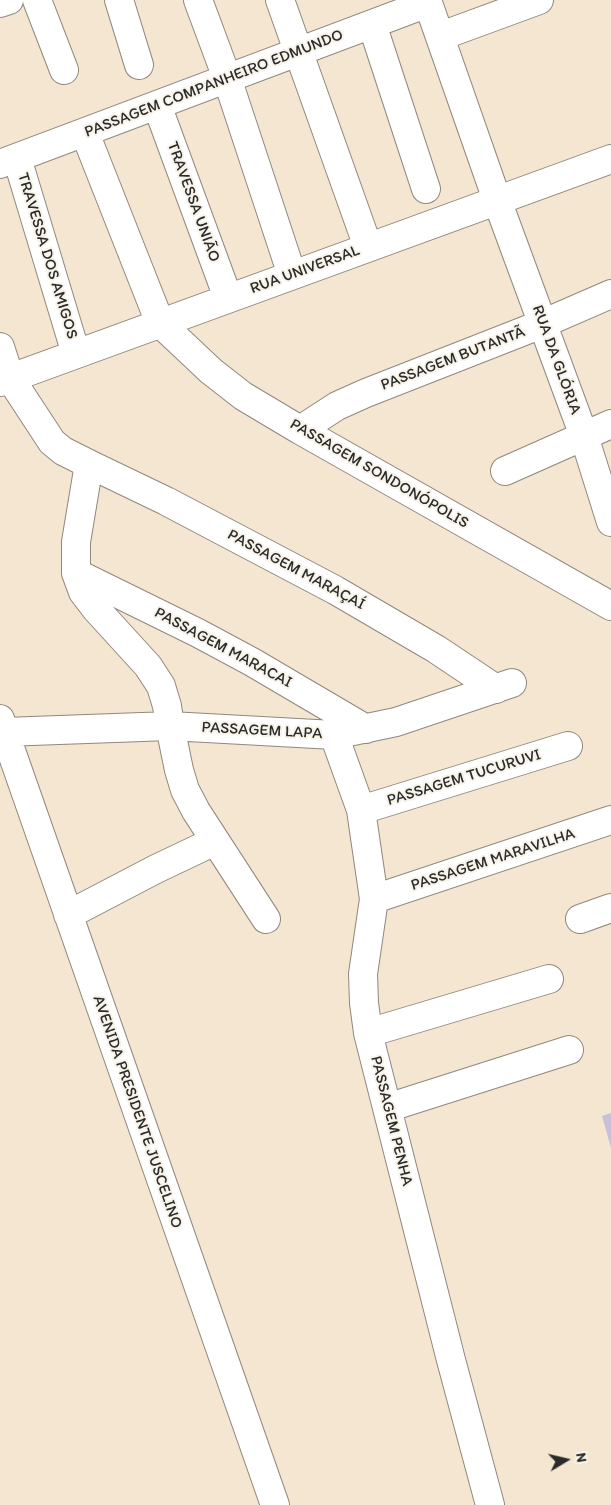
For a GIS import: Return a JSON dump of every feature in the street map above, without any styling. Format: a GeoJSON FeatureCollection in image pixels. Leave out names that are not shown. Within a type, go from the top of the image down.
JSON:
{"type":"FeatureCollection","features":[{"type":"Feature","properties":{"kind":"street"},"geometry":{"type":"LineString","coordinates":[[0,3],[9,0]]}},
{"type":"Feature","properties":{"kind":"street"},"geometry":{"type":"LineString","coordinates":[[37,0],[64,70]]}},
{"type":"Feature","properties":{"kind":"street"},"geometry":{"type":"LineString","coordinates":[[119,0],[139,65]]}},
{"type":"Feature","properties":{"kind":"street"},"geometry":{"type":"LineString","coordinates":[[198,0],[227,78],[292,275]]}},
{"type":"Feature","properties":{"kind":"street"},"geometry":{"type":"LineString","coordinates":[[280,0],[368,247]]}},
{"type":"Feature","properties":{"kind":"street"},"geometry":{"type":"LineString","coordinates":[[440,36],[539,0]]}},
{"type":"Feature","properties":{"kind":"street","name":"PASSAGEM COMPANHEIRO EDMUNDO"},"geometry":{"type":"LineString","coordinates":[[9,161],[372,24],[427,1]]}},
{"type":"Feature","properties":{"kind":"street","name":"RUA DA GLÓRIA"},"geometry":{"type":"LineString","coordinates":[[427,1],[497,200],[584,436],[611,522]]}},
{"type":"Feature","properties":{"kind":"street"},"geometry":{"type":"LineString","coordinates":[[372,24],[426,189]]}},
{"type":"Feature","properties":{"kind":"street","name":"TRAVESSA UNIÃO"},"geometry":{"type":"LineString","coordinates":[[157,105],[228,298]]}},
{"type":"Feature","properties":{"kind":"street"},"geometry":{"type":"LineString","coordinates":[[85,133],[160,323]]}},
{"type":"Feature","properties":{"kind":"street","name":"RUA UNIVERSAL"},"geometry":{"type":"LineString","coordinates":[[5,380],[611,158]]}},
{"type":"Feature","properties":{"kind":"street","name":"TRAVESSA DOS AMIGOS"},"geometry":{"type":"LineString","coordinates":[[9,161],[76,354]]}},
{"type":"Feature","properties":{"kind":"street","name":"PASSAGEM BUTANTÃ"},"geometry":{"type":"LineString","coordinates":[[300,430],[337,406],[366,393],[542,324],[611,294]]}},
{"type":"Feature","properties":{"kind":"street","name":"PASSAGEM SONDONÓPOLIS"},"geometry":{"type":"LineString","coordinates":[[160,323],[211,370],[243,396],[611,606]]}},
{"type":"Feature","properties":{"kind":"street","name":"PASSAGEM MARAÇAÍ"},"geometry":{"type":"LineString","coordinates":[[0,347],[5,380],[52,442],[63,451],[166,501],[335,590],[504,686]]}},
{"type":"Feature","properties":{"kind":"street"},"geometry":{"type":"LineString","coordinates":[[505,471],[611,424]]}},
{"type":"Feature","properties":{"kind":"street"},"geometry":{"type":"LineString","coordinates":[[89,464],[76,542],[76,573],[84,592],[96,609],[148,666],[161,686],[185,790],[196,811],[266,918]]}},
{"type":"Feature","properties":{"kind":"street","name":"PASSAGEM MARACAI"},"geometry":{"type":"LineString","coordinates":[[76,573],[198,633],[252,662],[366,729]]}},
{"type":"Feature","properties":{"kind":"street","name":"PASSAGEM LAPA"},"geometry":{"type":"LineString","coordinates":[[2,725],[170,726],[334,735],[396,722],[504,686]]}},
{"type":"Feature","properties":{"kind":"street","name":"AVENIDA PRESIDENTE JUSCELINO"},"geometry":{"type":"LineString","coordinates":[[2,725],[275,1505]]}},
{"type":"Feature","properties":{"kind":"street","name":"PASSAGEM PENHA"},"geometry":{"type":"LineString","coordinates":[[334,735],[361,810],[374,899],[363,974],[368,1033],[490,1505]]}},
{"type":"Feature","properties":{"kind":"street","name":"PASSAGEM TUCURUVI"},"geometry":{"type":"LineString","coordinates":[[361,810],[568,746]]}},
{"type":"Feature","properties":{"kind":"street","name":"PASSAGEM MARAVILHA"},"geometry":{"type":"LineString","coordinates":[[374,899],[611,820]]}},
{"type":"Feature","properties":{"kind":"street"},"geometry":{"type":"LineString","coordinates":[[68,914],[215,841]]}},
{"type":"Feature","properties":{"kind":"street"},"geometry":{"type":"LineString","coordinates":[[580,919],[611,908]]}},
{"type":"Feature","properties":{"kind":"street"},"geometry":{"type":"LineString","coordinates":[[368,1033],[549,979]]}},
{"type":"Feature","properties":{"kind":"street"},"geometry":{"type":"LineString","coordinates":[[387,1108],[570,1050]]}},
{"type":"Feature","properties":{"kind":"shaded area"},"geometry":{"type":"Polygon","coordinates":[[[611,1113],[611,1148],[602,1116],[611,1113]]]}}]}
